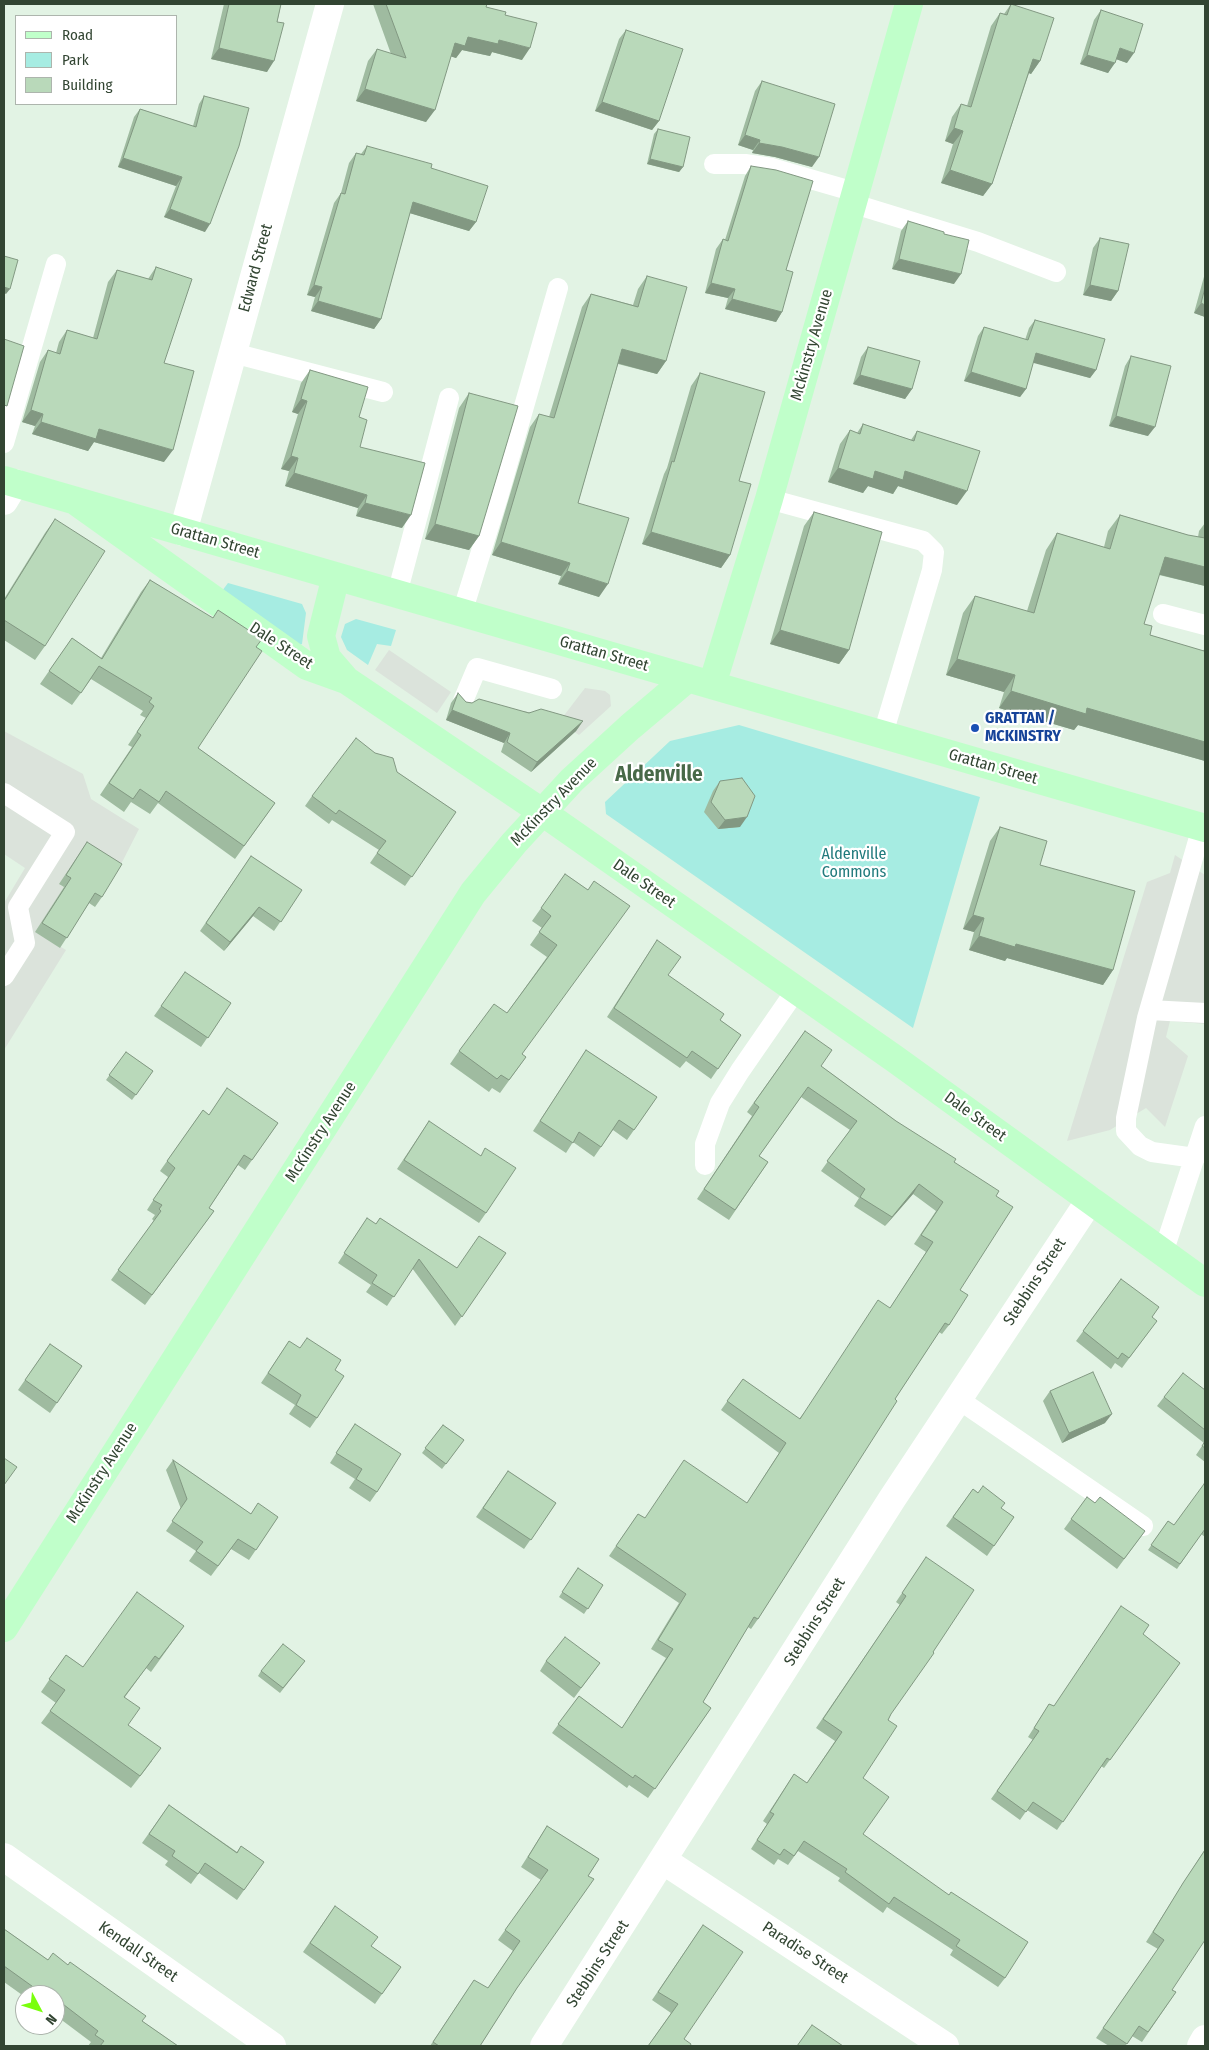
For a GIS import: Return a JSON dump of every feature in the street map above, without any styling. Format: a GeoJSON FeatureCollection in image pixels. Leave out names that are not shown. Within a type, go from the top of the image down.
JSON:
{"type":"FeatureCollection","features":[{"type":"Feature","properties":{"kind":"street","name":"Edward Street"},"geometry":{"type":"LineString","coordinates":[[183,532],[330,4]]}},
{"type":"Feature","properties":{"kind":"street","name":"Mckinstry Avenue"},"geometry":{"type":"LineString","coordinates":[[700,682],[769,499],[909,4]]}},
{"type":"Feature","properties":{"kind":"street","name":"Grattan Street"},"geometry":{"type":"LineString","coordinates":[[8,488],[74,500],[1204,827]]}},
{"type":"Feature","properties":{"kind":"street","name":"Dale Street"},"geometry":{"type":"LineString","coordinates":[[74,500],[307,666],[346,680],[542,812],[796,990],[1205,1283]]}},
{"type":"Feature","properties":{"kind":"street"},"geometry":{"type":"LineString","coordinates":[[336,576],[322,636],[327,658],[346,680]]}},
{"type":"Feature","properties":{"kind":"street","name":"McKinstry Avenue"},"geometry":{"type":"LineString","coordinates":[[4,1628],[473,893],[572,780],[630,727],[700,682]]}},
{"type":"Feature","properties":{"kind":"street","name":"Stebbins Street"},"geometry":{"type":"LineString","coordinates":[[544,2046],[664,1861],[892,1499],[1090,1200]]}},
{"type":"Feature","properties":{"kind":"street","name":"Kendall Street"},"geometry":{"type":"LineString","coordinates":[[4,1857],[272,2046]]}},
{"type":"Feature","properties":{"kind":"street","name":"Paradise Street"},"geometry":{"type":"LineString","coordinates":[[664,1861],[945,2046]]}},
{"type":"Feature","properties":{"kind":"street"},"geometry":{"type":"LineString","coordinates":[[1200,2046],[1205,2039]]}},
{"type":"Feature","properties":{"kind":"lane"},"geometry":{"type":"LineString","coordinates":[[714,164],[745,164],[772,168],[1056,272]]}},
{"type":"Feature","properties":{"kind":"lane"},"geometry":{"type":"LineString","coordinates":[[4,443],[56,264]]}},
{"type":"Feature","properties":{"kind":"lane"},"geometry":{"type":"LineString","coordinates":[[462,613],[498,498],[558,288]]}},
{"type":"Feature","properties":{"kind":"lane"},"geometry":{"type":"LineString","coordinates":[[233,353],[383,392]]}},
{"type":"Feature","properties":{"kind":"lane"},"geometry":{"type":"LineString","coordinates":[[398,594],[449,398]]}},
{"type":"Feature","properties":{"kind":"lane"},"geometry":{"type":"LineString","coordinates":[[769,499],[922,541],[934,552],[932,570],[883,734]]}},
{"type":"Feature","properties":{"kind":"lane"},"geometry":{"type":"LineString","coordinates":[[1164,614],[1205,625]]}},
{"type":"Feature","properties":{"kind":"lane"},"geometry":{"type":"LineString","coordinates":[[463,702],[476,670],[480,668],[556,685]]}},
{"type":"Feature","properties":{"kind":"lane"},"geometry":{"type":"LineString","coordinates":[[4,793],[65,832],[18,907],[25,943],[4,976]]}},
{"type":"Feature","properties":{"kind":"lane"},"geometry":{"type":"LineString","coordinates":[[1194,1158],[1152,1152],[1140,1146],[1126,1131],[1126,1118],[1150,1010],[1204,827]]}},
{"type":"Feature","properties":{"kind":"lane"},"geometry":{"type":"LineString","coordinates":[[705,1165],[705,1144],[720,1103],[796,990]]}},
{"type":"Feature","properties":{"kind":"lane"},"geometry":{"type":"LineString","coordinates":[[1150,1010],[1205,1013]]}},
{"type":"Feature","properties":{"kind":"lane"},"geometry":{"type":"LineString","coordinates":[[1163,1253],[1205,1126]]}},
{"type":"Feature","properties":{"kind":"lane"},"geometry":{"type":"LineString","coordinates":[[958,1400],[1143,1526]]}},
{"type":"Feature","properties":{"kind":"green space"},"geometry":{"type":"Polygon","coordinates":[[[228,583],[302,604],[306,613],[302,644],[300,645],[222,591],[228,583]]]}},
{"type":"Feature","properties":{"kind":"green space"},"geometry":{"type":"Polygon","coordinates":[[[356,619],[396,630],[391,646],[377,644],[368,665],[347,650],[341,637],[345,624],[356,619]]]}},
{"type":"Feature","properties":{"kind":"green space","name":"Aldenville Commons"},"geometry":{"type":"Polygon","coordinates":[[[739,725],[980,797],[913,1028],[606,814],[605,802],[670,741],[739,725]]]}},
{"type":"Feature","properties":{"kind":"shaded area"},"geometry":{"type":"Polygon","coordinates":[[[389,650],[451,692],[437,713],[375,670],[389,650]]]}},
{"type":"Feature","properties":{"kind":"shaded area"},"geometry":{"type":"Polygon","coordinates":[[[585,688],[605,691],[610,695],[611,706],[579,735],[559,722],[585,688]]]}},
{"type":"Feature","properties":{"kind":"shaded area"},"geometry":{"type":"Polygon","coordinates":[[[4,731],[83,774],[91,799],[139,829],[116,874],[60,885],[64,887],[36,932],[66,950],[4,1050],[4,903],[25,868],[4,854],[4,731]]]}},
{"type":"Feature","properties":{"kind":"shaded area"},"geometry":{"type":"Polygon","coordinates":[[[1175,855],[1205,875],[1205,1024],[1170,1021],[1166,1037],[1188,1056],[1165,1127],[1146,1108],[1110,1130],[1067,1141],[1147,882],[1170,873],[1175,855]]]}},
{"type":"Feature","properties":{"kind":"building"},"geometry":{"type":"Polygon","coordinates":[[[229,4],[281,4],[277,22],[284,23],[274,61],[219,48],[229,4]]]}},
{"type":"Feature","properties":{"kind":"building"},"geometry":{"type":"Polygon","coordinates":[[[386,4],[487,4],[486,7],[506,12],[505,15],[537,23],[530,48],[499,40],[498,44],[468,37],[465,46],[455,43],[435,110],[365,89],[377,49],[406,58],[386,4]]]}},
{"type":"Feature","properties":{"kind":"building"},"geometry":{"type":"Polygon","coordinates":[[[1011,4],[1054,18],[1040,61],[1033,59],[992,184],[950,170],[963,131],[954,128],[961,104],[971,107],[1000,13],[1007,15],[1011,4]]]}},
{"type":"Feature","properties":{"kind":"building"},"geometry":{"type":"Polygon","coordinates":[[[1101,10],[1143,24],[1134,53],[1120,48],[1115,63],[1087,55],[1101,10]]]}},
{"type":"Feature","properties":{"kind":"building"},"geometry":{"type":"Polygon","coordinates":[[[626,30],[683,49],[659,121],[602,102],[626,30]]]}},
{"type":"Feature","properties":{"kind":"building"},"geometry":{"type":"Polygon","coordinates":[[[762,81],[835,104],[819,157],[759,143],[760,140],[745,135],[762,81]]]}},
{"type":"Feature","properties":{"kind":"building"},"geometry":{"type":"Polygon","coordinates":[[[204,96],[249,108],[239,146],[210,224],[170,209],[182,177],[123,158],[140,109],[196,127],[204,96]]]}},
{"type":"Feature","properties":{"kind":"building"},"geometry":{"type":"Polygon","coordinates":[[[658,129],[690,137],[683,167],[650,159],[658,129]]]}},
{"type":"Feature","properties":{"kind":"building"},"geometry":{"type":"Polygon","coordinates":[[[367,146],[432,164],[431,168],[488,186],[476,222],[413,202],[381,319],[318,301],[322,287],[314,285],[341,193],[345,194],[356,153],[364,155],[367,146]]]}},
{"type":"Feature","properties":{"kind":"building"},"geometry":{"type":"Polygon","coordinates":[[[751,166],[776,170],[813,181],[786,270],[793,272],[782,312],[732,299],[735,289],[711,283],[723,239],[728,241],[751,166]]]}},
{"type":"Feature","properties":{"kind":"building"},"geometry":{"type":"Polygon","coordinates":[[[908,221],[944,232],[944,234],[969,240],[961,274],[899,259],[908,221]]]}},
{"type":"Feature","properties":{"kind":"building"},"geometry":{"type":"Polygon","coordinates":[[[1100,238],[1129,244],[1118,291],[1090,285],[1100,238]]]}},
{"type":"Feature","properties":{"kind":"building"},"geometry":{"type":"Polygon","coordinates":[[[4,256],[18,260],[10,289],[4,287],[4,256]]]}},
{"type":"Feature","properties":{"kind":"building"},"geometry":{"type":"Polygon","coordinates":[[[156,267],[192,279],[164,363],[194,371],[173,450],[99,429],[96,439],[41,422],[43,414],[31,410],[48,350],[60,354],[67,330],[97,339],[117,270],[152,280],[156,267]]]}},
{"type":"Feature","properties":{"kind":"building"},"geometry":{"type":"Polygon","coordinates":[[[647,276],[687,287],[666,361],[622,349],[578,503],[629,518],[608,584],[567,571],[570,563],[501,542],[539,414],[554,418],[591,294],[638,307],[647,276]]]}},
{"type":"Feature","properties":{"kind":"building"},"geometry":{"type":"Polygon","coordinates":[[[1205,288],[1205,305],[1201,303],[1205,288]]]}},
{"type":"Feature","properties":{"kind":"building"},"geometry":{"type":"Polygon","coordinates":[[[1035,320],[1105,339],[1096,370],[1036,353],[1026,389],[971,372],[984,327],[1028,340],[1035,320]]]}},
{"type":"Feature","properties":{"kind":"building"},"geometry":{"type":"Polygon","coordinates":[[[4,339],[24,346],[7,406],[4,405],[4,339]]]}},
{"type":"Feature","properties":{"kind":"building"},"geometry":{"type":"Polygon","coordinates":[[[868,347],[920,361],[912,389],[860,375],[868,347]]]}},
{"type":"Feature","properties":{"kind":"building"},"geometry":{"type":"Polygon","coordinates":[[[1131,356],[1171,366],[1155,427],[1116,416],[1131,356]]]}},
{"type":"Feature","properties":{"kind":"building"},"geometry":{"type":"Polygon","coordinates":[[[310,370],[368,387],[359,417],[367,420],[360,447],[425,463],[411,515],[365,503],[367,495],[294,473],[298,458],[291,456],[307,401],[301,399],[310,370]]]}},
{"type":"Feature","properties":{"kind":"building"},"geometry":{"type":"Polygon","coordinates":[[[700,373],[765,392],[739,481],[751,484],[730,555],[651,532],[700,373]]]}},
{"type":"Feature","properties":{"kind":"building"},"geometry":{"type":"Polygon","coordinates":[[[469,393],[518,406],[479,536],[435,524],[469,393]]]}},
{"type":"Feature","properties":{"kind":"building"},"geometry":{"type":"Polygon","coordinates":[[[863,424],[914,441],[917,431],[980,451],[967,491],[905,471],[903,480],[875,471],[873,479],[838,468],[850,430],[860,434],[863,424]]]}},
{"type":"Feature","properties":{"kind":"building"},"geometry":{"type":"Polygon","coordinates":[[[814,512],[882,532],[849,650],[780,630],[814,512]]]}},
{"type":"Feature","properties":{"kind":"building"},"geometry":{"type":"Polygon","coordinates":[[[1120,515],[1188,535],[1205,538],[1205,567],[1165,557],[1144,624],[1152,626],[1150,635],[1204,651],[1205,648],[1205,742],[1087,708],[1086,714],[1011,691],[1015,675],[957,659],[975,596],[1034,613],[1057,533],[1110,549],[1120,515]]]}},
{"type":"Feature","properties":{"kind":"building"},"geometry":{"type":"Polygon","coordinates":[[[55,519],[105,551],[45,646],[4,620],[4,601],[55,519]]]}},
{"type":"Feature","properties":{"kind":"building"},"geometry":{"type":"Polygon","coordinates":[[[150,580],[213,618],[218,610],[262,639],[256,647],[262,651],[198,748],[275,803],[244,846],[166,791],[159,802],[140,789],[133,799],[109,783],[141,735],[137,732],[154,706],[149,702],[152,698],[99,666],[81,693],[49,671],[72,638],[102,659],[150,580]]]}},
{"type":"Feature","properties":{"kind":"building"},"geometry":{"type":"Polygon","coordinates":[[[458,693],[466,702],[472,703],[479,699],[529,713],[541,709],[583,721],[537,762],[507,742],[510,733],[452,710],[458,693]]]}},
{"type":"Feature","properties":{"kind":"building"},"geometry":{"type":"Polygon","coordinates":[[[356,738],[375,753],[393,758],[397,772],[456,812],[412,877],[377,853],[386,841],[339,810],[336,814],[312,796],[356,738]]]}},
{"type":"Feature","properties":{"kind":"building"},"geometry":{"type":"Polygon","coordinates":[[[742,778],[755,796],[747,817],[725,820],[711,802],[720,781],[742,778]]]}},
{"type":"Feature","properties":{"kind":"building"},"geometry":{"type":"Polygon","coordinates":[[[1000,827],[1047,841],[1040,865],[1135,891],[1113,970],[1016,944],[1015,947],[979,936],[984,918],[973,915],[1000,827]]]}},
{"type":"Feature","properties":{"kind":"building"},"geometry":{"type":"Polygon","coordinates":[[[87,842],[122,864],[102,897],[95,893],[67,938],[42,923],[71,878],[66,875],[87,842]]]}},
{"type":"Feature","properties":{"kind":"building"},"geometry":{"type":"Polygon","coordinates":[[[251,856],[302,890],[281,922],[259,907],[230,942],[206,923],[251,856]]]}},
{"type":"Feature","properties":{"kind":"building"},"geometry":{"type":"Polygon","coordinates":[[[565,874],[588,890],[594,881],[630,906],[522,1054],[526,1057],[509,1080],[501,1075],[497,1079],[459,1051],[494,1004],[507,1013],[557,945],[539,932],[551,916],[541,908],[565,874]]]}},
{"type":"Feature","properties":{"kind":"building"},"geometry":{"type":"Polygon","coordinates":[[[657,940],[681,957],[668,975],[724,1014],[720,1020],[741,1035],[718,1069],[692,1051],[687,1058],[614,1008],[657,940]]]}},
{"type":"Feature","properties":{"kind":"building"},"geometry":{"type":"Polygon","coordinates":[[[185,972],[231,1003],[208,1038],[161,1006],[185,972]]]}},
{"type":"Feature","properties":{"kind":"building"},"geometry":{"type":"Polygon","coordinates":[[[805,1031],[832,1050],[821,1066],[896,1121],[956,1159],[954,1162],[999,1191],[996,1196],[1013,1207],[960,1290],[968,1295],[949,1325],[945,1323],[895,1399],[897,1401],[758,1619],[754,1617],[703,1702],[711,1708],[655,1789],[635,1775],[633,1778],[558,1724],[579,1696],[622,1728],[673,1649],[658,1640],[686,1594],[616,1546],[638,1514],[645,1518],[684,1460],[747,1503],[786,1443],[727,1401],[743,1379],[800,1419],[878,1300],[890,1308],[933,1242],[921,1235],[943,1202],[919,1184],[892,1217],[860,1197],[865,1189],[827,1161],[857,1121],[808,1087],[759,1156],[768,1162],[735,1210],[704,1189],[759,1107],[754,1103],[805,1031]]]}},
{"type":"Feature","properties":{"kind":"building"},"geometry":{"type":"Polygon","coordinates":[[[586,1050],[657,1097],[634,1130],[619,1120],[601,1147],[579,1132],[573,1143],[540,1121],[586,1050]]]}},
{"type":"Feature","properties":{"kind":"building"},"geometry":{"type":"Polygon","coordinates":[[[126,1052],[153,1071],[136,1095],[109,1075],[126,1052]]]}},
{"type":"Feature","properties":{"kind":"building"},"geometry":{"type":"Polygon","coordinates":[[[227,1088],[278,1123],[252,1160],[244,1155],[209,1208],[214,1211],[152,1295],[118,1270],[161,1211],[159,1209],[162,1205],[153,1200],[175,1168],[167,1161],[203,1110],[209,1115],[227,1088]]]}},
{"type":"Feature","properties":{"kind":"building"},"geometry":{"type":"Polygon","coordinates":[[[429,1121],[481,1156],[485,1148],[516,1168],[486,1213],[404,1160],[429,1121]]]}},
{"type":"Feature","properties":{"kind":"building"},"geometry":{"type":"Polygon","coordinates":[[[367,1218],[376,1224],[380,1218],[457,1268],[479,1236],[506,1253],[462,1317],[419,1259],[394,1297],[372,1283],[377,1275],[344,1253],[367,1218]]]}},
{"type":"Feature","properties":{"kind":"building"},"geometry":{"type":"Polygon","coordinates":[[[1121,1279],[1159,1307],[1152,1317],[1157,1321],[1129,1358],[1122,1353],[1118,1359],[1083,1331],[1121,1279]]]}},
{"type":"Feature","properties":{"kind":"building"},"geometry":{"type":"Polygon","coordinates":[[[307,1338],[341,1360],[335,1370],[344,1376],[317,1418],[296,1405],[301,1395],[268,1373],[289,1341],[300,1348],[307,1338]]]}},
{"type":"Feature","properties":{"kind":"building"},"geometry":{"type":"Polygon","coordinates":[[[50,1344],[82,1366],[57,1403],[25,1380],[50,1344]]]}},
{"type":"Feature","properties":{"kind":"building"},"geometry":{"type":"Polygon","coordinates":[[[1093,1372],[1112,1414],[1069,1433],[1050,1391],[1093,1372]]]}},
{"type":"Feature","properties":{"kind":"building"},"geometry":{"type":"Polygon","coordinates":[[[1183,1373],[1205,1390],[1205,1430],[1164,1397],[1183,1373]]]}},
{"type":"Feature","properties":{"kind":"building"},"geometry":{"type":"Polygon","coordinates":[[[355,1424],[401,1454],[377,1492],[356,1479],[362,1469],[336,1453],[355,1424]]]}},
{"type":"Feature","properties":{"kind":"building"},"geometry":{"type":"Polygon","coordinates":[[[443,1425],[464,1440],[446,1464],[425,1448],[443,1425]]]}},
{"type":"Feature","properties":{"kind":"building"},"geometry":{"type":"Polygon","coordinates":[[[4,1458],[17,1467],[4,1485],[4,1458]]]}},
{"type":"Feature","properties":{"kind":"building"},"geometry":{"type":"Polygon","coordinates":[[[173,1460],[251,1514],[258,1503],[278,1517],[256,1550],[238,1539],[218,1566],[196,1551],[203,1542],[172,1521],[187,1499],[173,1460]]]}},
{"type":"Feature","properties":{"kind":"building"},"geometry":{"type":"Polygon","coordinates":[[[508,1471],[556,1503],[531,1540],[483,1508],[508,1471]]]}},
{"type":"Feature","properties":{"kind":"building"},"geometry":{"type":"Polygon","coordinates":[[[1204,1484],[1205,1529],[1180,1564],[1151,1545],[1168,1521],[1174,1525],[1204,1484]]]}},
{"type":"Feature","properties":{"kind":"building"},"geometry":{"type":"Polygon","coordinates":[[[983,1486],[1005,1503],[1001,1508],[1014,1517],[994,1546],[953,1517],[973,1489],[978,1493],[983,1486]]]}},
{"type":"Feature","properties":{"kind":"building"},"geometry":{"type":"Polygon","coordinates":[[[1087,1497],[1095,1503],[1100,1497],[1145,1531],[1124,1559],[1071,1519],[1087,1497]]]}},
{"type":"Feature","properties":{"kind":"building"},"geometry":{"type":"Polygon","coordinates":[[[926,1557],[974,1590],[888,1720],[897,1726],[863,1778],[889,1797],[863,1834],[949,1895],[951,1892],[1028,1942],[1005,1978],[956,1946],[960,1940],[894,1897],[889,1904],[845,1872],[847,1869],[804,1841],[794,1856],[784,1849],[780,1855],[757,1840],[774,1814],[770,1812],[794,1774],[807,1783],[842,1732],[823,1719],[906,1596],[902,1593],[926,1557]]]}},
{"type":"Feature","properties":{"kind":"building"},"geometry":{"type":"Polygon","coordinates":[[[578,1568],[603,1585],[588,1609],[562,1592],[578,1568]]]}},
{"type":"Feature","properties":{"kind":"building"},"geometry":{"type":"Polygon","coordinates":[[[137,1592],[184,1626],[159,1659],[155,1656],[124,1697],[140,1708],[128,1725],[161,1748],[140,1776],[50,1711],[65,1690],[49,1679],[66,1655],[83,1667],[137,1592]]]}},
{"type":"Feature","properties":{"kind":"building"},"geometry":{"type":"Polygon","coordinates":[[[1121,1606],[1149,1625],[1143,1634],[1180,1663],[1110,1760],[1107,1758],[1063,1822],[1033,1802],[1026,1812],[997,1791],[1039,1731],[1034,1728],[1049,1704],[1054,1706],[1121,1606]]]}},
{"type":"Feature","properties":{"kind":"building"},"geometry":{"type":"Polygon","coordinates":[[[565,1637],[600,1663],[581,1688],[546,1661],[565,1637]]]}},
{"type":"Feature","properties":{"kind":"building"},"geometry":{"type":"Polygon","coordinates":[[[283,1644],[305,1661],[283,1688],[261,1671],[283,1644]]]}},
{"type":"Feature","properties":{"kind":"building"},"geometry":{"type":"Polygon","coordinates":[[[169,1805],[237,1853],[241,1846],[264,1862],[244,1890],[205,1863],[198,1874],[172,1856],[175,1851],[149,1834],[169,1805]]]}},
{"type":"Feature","properties":{"kind":"building"},"geometry":{"type":"Polygon","coordinates":[[[547,1826],[599,1859],[588,1876],[594,1879],[517,1988],[480,2046],[439,2046],[433,2042],[474,1980],[488,1988],[520,1941],[505,1930],[548,1870],[528,1857],[547,1826]]]}},
{"type":"Feature","properties":{"kind":"building"},"geometry":{"type":"Polygon","coordinates":[[[1205,1850],[1205,1940],[1172,1990],[1176,1992],[1148,2032],[1139,2026],[1127,2044],[1103,2028],[1164,1940],[1153,1932],[1205,1850]]]}},
{"type":"Feature","properties":{"kind":"building"},"geometry":{"type":"Polygon","coordinates":[[[335,1906],[378,1937],[371,1946],[401,1967],[382,1994],[310,1943],[335,1906]]]}},
{"type":"Feature","properties":{"kind":"building"},"geometry":{"type":"Polygon","coordinates":[[[703,1925],[743,1952],[684,2039],[691,2044],[690,2046],[648,2046],[678,2004],[658,1992],[703,1925]]]}},
{"type":"Feature","properties":{"kind":"building"},"geometry":{"type":"Polygon","coordinates":[[[4,1929],[48,1960],[53,1953],[68,1965],[70,1962],[146,2016],[142,2021],[178,2046],[100,2046],[104,2041],[95,2035],[98,2031],[65,2006],[65,1985],[30,1985],[4,1966],[4,1929]]]}},
{"type":"Feature","properties":{"kind":"building"},"geometry":{"type":"Polygon","coordinates":[[[812,2025],[843,2046],[797,2046],[812,2025]]]}},
{"type":"Feature","properties":{"kind":"place","name":"GRATTAN / MCKINSTRY"},"geometry":{"type":"Point","coordinates":[975,728]}},
{"type":"Feature","properties":{"kind":"district","name":"Aldenville"},"geometry":{"type":"Point","coordinates":[659,775]}}]}
